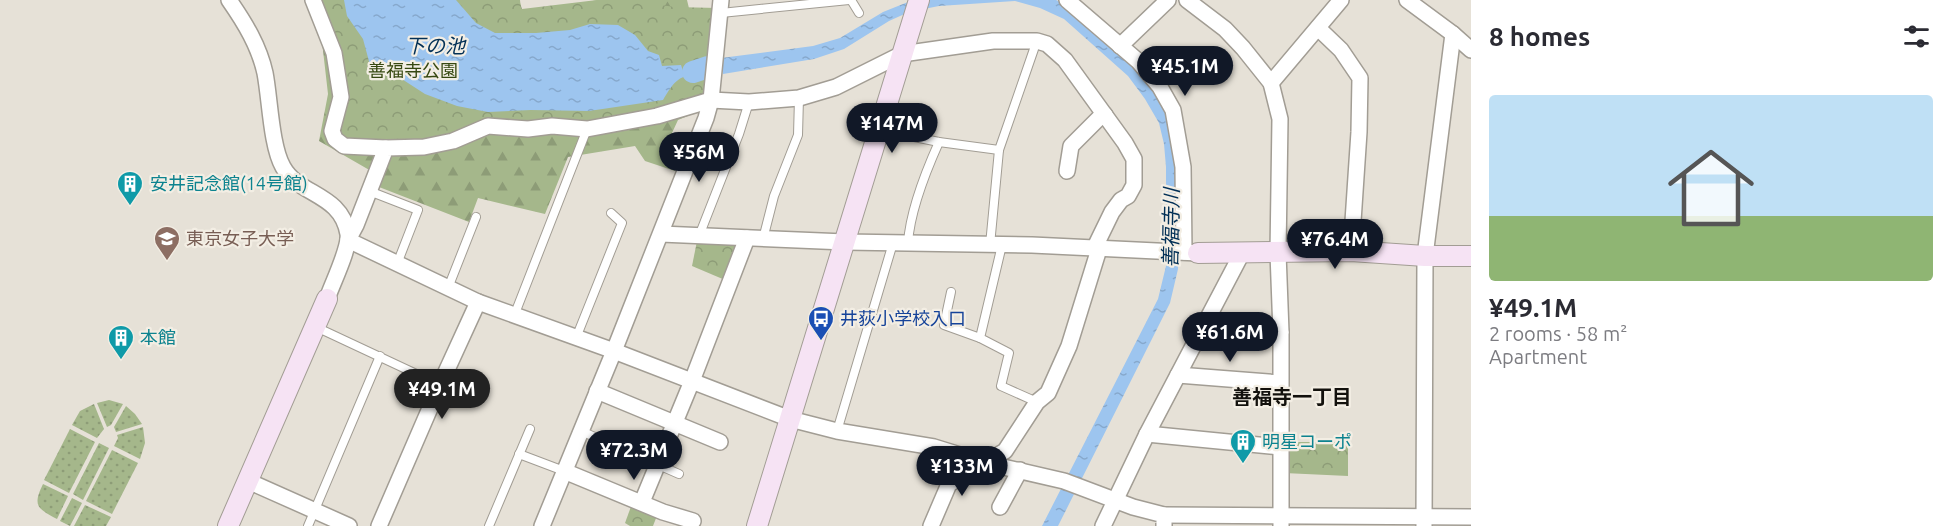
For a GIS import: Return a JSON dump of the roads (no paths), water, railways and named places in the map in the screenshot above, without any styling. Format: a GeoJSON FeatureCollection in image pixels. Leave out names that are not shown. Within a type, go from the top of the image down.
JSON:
{"type":"FeatureCollection","features":[{"type":"Feature","properties":{"kind":"street"},"geometry":{"type":"LineString","coordinates":[[229,0],[260,54],[279,161],[292,179],[328,201],[336,209],[346,226],[348,240]]}},
{"type":"Feature","properties":{"kind":"street"},"geometry":{"type":"LineString","coordinates":[[313,0],[334,53],[340,97],[332,131],[335,139],[345,146],[424,147],[453,141],[488,126],[528,129],[552,126],[587,129],[657,116],[711,100],[749,102],[799,98],[836,87],[902,54],[993,41],[1037,41],[1047,44],[1065,60],[1125,143],[1134,159],[1134,184],[1128,196],[1116,206],[1096,249],[1069,346],[1048,393],[1037,402],[1005,451],[949,484],[931,526]]}},
{"type":"Feature","properties":{"kind":"street"},"geometry":{"type":"LineString","coordinates":[[1067,0],[1138,61],[1160,87],[1173,110],[1184,167],[1188,253]]}},
{"type":"Feature","properties":{"kind":"street"},"geometry":{"type":"LineString","coordinates":[[1120,46],[1168,0]]}},
{"type":"Feature","properties":{"kind":"street"},"geometry":{"type":"LineString","coordinates":[[1187,0],[1225,29],[1244,48],[1271,83],[1280,118],[1278,253],[1281,332],[1281,520]]}},
{"type":"Feature","properties":{"kind":"street"},"geometry":{"type":"LineString","coordinates":[[1271,83],[1341,0]]}},
{"type":"Feature","properties":{"kind":"street"},"geometry":{"type":"LineString","coordinates":[[1407,0],[1471,50]]}},
{"type":"Feature","properties":{"kind":"street"},"geometry":{"type":"LineString","coordinates":[[757,526],[918,4]]}},
{"type":"Feature","properties":{"kind":"street"},"geometry":{"type":"LineString","coordinates":[[542,526],[706,118],[711,100],[721,6]]}},
{"type":"Feature","properties":{"kind":"street"},"geometry":{"type":"LineString","coordinates":[[1317,28],[1341,50],[1360,78],[1359,132],[1351,251]]}},
{"type":"Feature","properties":{"kind":"street"},"geometry":{"type":"LineString","coordinates":[[1424,521],[1425,256],[1453,34]]}},
{"type":"Feature","properties":{"kind":"street"},"geometry":{"type":"LineString","coordinates":[[1067,171],[1071,146],[1098,118],[1105,115]]}},
{"type":"Feature","properties":{"kind":"street"},"geometry":{"type":"LineString","coordinates":[[228,526],[327,299],[348,240],[386,148]]}},
{"type":"Feature","properties":{"kind":"street"},"geometry":{"type":"LineString","coordinates":[[661,234],[1188,253],[1351,251],[1425,256],[1471,256]]}},
{"type":"Feature","properties":{"kind":"street"},"geometry":{"type":"LineString","coordinates":[[642,501],[692,381],[747,238]]}},
{"type":"Feature","properties":{"kind":"street"},"geometry":{"type":"LineString","coordinates":[[348,240],[478,302],[614,351],[790,419],[837,431],[934,447],[986,463],[1020,470],[1071,484],[1164,520],[1424,521],[1471,517]]}},
{"type":"Feature","properties":{"kind":"street"},"geometry":{"type":"LineString","coordinates":[[1103,526],[1147,434],[1242,254]]}},
{"type":"Feature","properties":{"kind":"street"},"geometry":{"type":"LineString","coordinates":[[380,526],[478,302]]}},
{"type":"Feature","properties":{"kind":"street"},"geometry":{"type":"LineString","coordinates":[[1204,325],[1281,332]]}},
{"type":"Feature","properties":{"kind":"street"},"geometry":{"type":"LineString","coordinates":[[1178,375],[1280,383]]}},
{"type":"Feature","properties":{"kind":"street"},"geometry":{"type":"LineString","coordinates":[[597,391],[720,442]]}},
{"type":"Feature","properties":{"kind":"street"},"geometry":{"type":"LineString","coordinates":[[1147,434],[1280,447]]}},
{"type":"Feature","properties":{"kind":"street"},"geometry":{"type":"LineString","coordinates":[[1000,507],[1020,470]]}},
{"type":"Feature","properties":{"kind":"street"},"geometry":{"type":"LineString","coordinates":[[564,471],[642,501],[663,512],[693,521]]}},
{"type":"Feature","properties":{"kind":"street"},"geometry":{"type":"LineString","coordinates":[[248,481],[349,526]]}},
{"type":"Feature","properties":{"kind":"street"},"geometry":{"type":"LineString","coordinates":[[657,526],[663,512]]}},
{"type":"Feature","properties":{"kind":"lane"},"geometry":{"type":"LineString","coordinates":[[721,6],[850,0],[860,13]]}},
{"type":"Feature","properties":{"kind":"lane"},"geometry":{"type":"LineString","coordinates":[[980,338],[996,245],[999,150],[1034,49]]}},
{"type":"Feature","properties":{"kind":"lane"},"geometry":{"type":"LineString","coordinates":[[764,239],[774,196],[798,135],[799,98]]}},
{"type":"Feature","properties":{"kind":"lane"},"geometry":{"type":"LineString","coordinates":[[699,236],[735,145],[749,102]]}},
{"type":"Feature","properties":{"kind":"lane"},"geometry":{"type":"LineString","coordinates":[[514,316],[587,129]]}},
{"type":"Feature","properties":{"kind":"lane"},"geometry":{"type":"LineString","coordinates":[[879,130],[939,142],[999,150]]}},
{"type":"Feature","properties":{"kind":"lane"},"geometry":{"type":"LineString","coordinates":[[837,431],[900,243],[909,231],[929,165],[939,142]]}},
{"type":"Feature","properties":{"kind":"lane"},"geometry":{"type":"LineString","coordinates":[[369,191],[418,210],[397,264]]}},
{"type":"Feature","properties":{"kind":"lane"},"geometry":{"type":"LineString","coordinates":[[576,338],[622,223],[611,213]]}},
{"type":"Feature","properties":{"kind":"lane"},"geometry":{"type":"LineString","coordinates":[[448,288],[476,217]]}},
{"type":"Feature","properties":{"kind":"lane"},"geometry":{"type":"LineString","coordinates":[[951,292],[944,326],[980,338],[1009,353],[1001,386],[1037,402]]}},
{"type":"Feature","properties":{"kind":"lane"},"geometry":{"type":"LineString","coordinates":[[314,327],[440,385]]}},
{"type":"Feature","properties":{"kind":"lane"},"geometry":{"type":"LineString","coordinates":[[308,526],[380,356]]}},
{"type":"Feature","properties":{"kind":"lane"},"geometry":{"type":"LineString","coordinates":[[489,526],[530,429]]}},
{"type":"Feature","properties":{"kind":"lane"},"geometry":{"type":"LineString","coordinates":[[581,431],[679,474]]}},
{"type":"Feature","properties":{"kind":"lane"},"geometry":{"type":"LineString","coordinates":[[519,454],[564,471]]}},
{"type":"Feature","properties":{"kind":"water","name":"下の池"},"geometry":{"type":"Polygon","coordinates":[[[344,0],[456,0],[476,23],[495,33],[570,30],[590,24],[618,25],[635,35],[648,51],[659,55],[662,66],[681,65],[683,71],[692,70],[693,75],[678,80],[663,100],[589,111],[488,112],[457,106],[425,94],[391,72],[370,65],[363,39],[347,16],[344,0]]]}},
{"type":"Feature","properties":{"kind":"water"},"geometry":{"type":"Polygon","coordinates":[[[913,0],[1056,0],[1071,7],[1140,69],[1160,93],[1182,164],[1178,269],[1170,303],[1058,526],[1042,526],[1158,299],[1166,266],[1166,167],[1159,123],[1128,76],[1064,19],[1040,8],[1015,1],[939,6],[909,12],[889,21],[844,49],[814,59],[723,74],[721,58],[813,46],[840,38],[883,12],[913,0]]]}},
{"type":"Feature","properties":{"kind":"waterway","name":"善福寺川"},"geometry":{"type":"LineString","coordinates":[[693,72],[708,67]]}},
{"type":"Feature","properties":{"kind":"place","name":"安井記念館(14号館)"},"geometry":{"type":"Point","coordinates":[130,207]}},
{"type":"Feature","properties":{"kind":"place","name":"東京女子大学"},"geometry":{"type":"Point","coordinates":[167,262]}},
{"type":"Feature","properties":{"kind":"place","name":"井荻小学校入口"},"geometry":{"type":"Point","coordinates":[821,342]}},
{"type":"Feature","properties":{"kind":"place","name":"本館"},"geometry":{"type":"Point","coordinates":[121,361]}},
{"type":"Feature","properties":{"kind":"place","name":"明星コーポ"},"geometry":{"type":"Point","coordinates":[1243,465]}},
{"type":"Feature","properties":{"kind":"district","name":"善福寺一丁目"},"geometry":{"type":"Point","coordinates":[1292,397]}},
{"type":"Feature","properties":{"kind":"park label","name":"善福寺公園"},"geometry":{"type":"Point","coordinates":[413,71]}}]}
